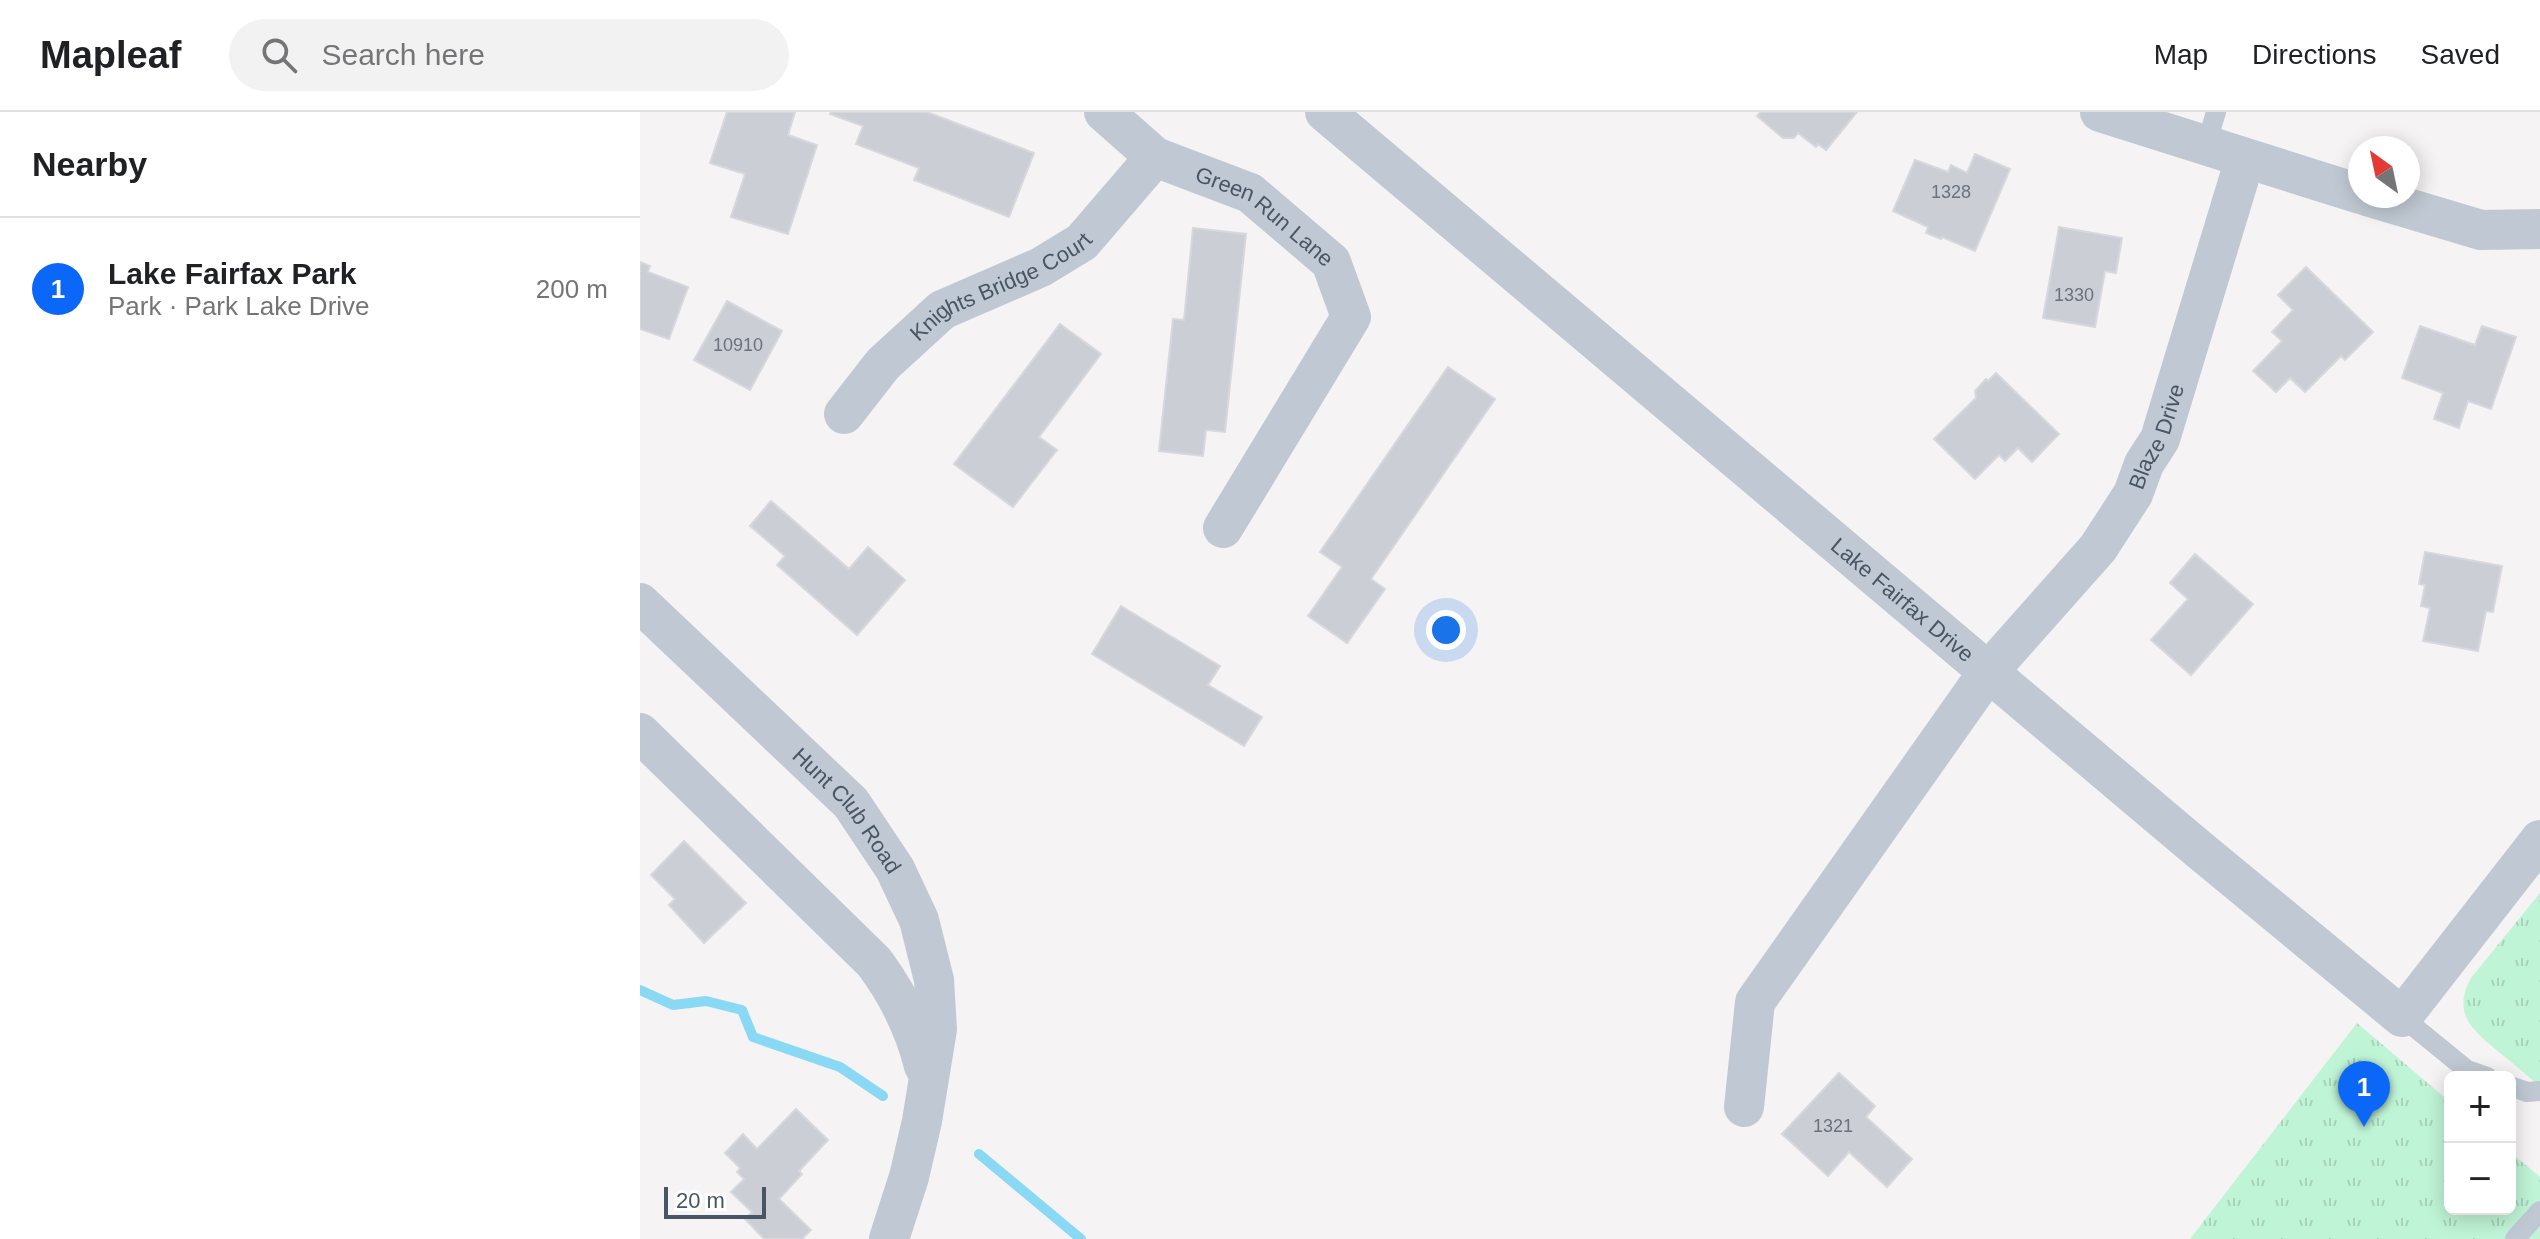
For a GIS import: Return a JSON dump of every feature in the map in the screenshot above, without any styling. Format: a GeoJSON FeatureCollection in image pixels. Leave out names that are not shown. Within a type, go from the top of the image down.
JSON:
{"type":"FeatureCollection","features":[{"type":"Feature","properties":{"kind":"street","name":"Green Run Lane"},"geometry":{"type":"LineString","coordinates":[[1104,112],[1155,157],[1250,193],[1331,262],[1351,317],[1223,528]]}},
{"type":"Feature","properties":{"kind":"street","name":"Lake Fairfax Drive"},"geometry":{"type":"LineString","coordinates":[[1325,112],[2402,1017]]}},
{"type":"Feature","properties":{"kind":"street"},"geometry":{"type":"LineString","coordinates":[[2100,112],[2211,129],[2245,159],[2348,190]]}},
{"type":"Feature","properties":{"kind":"street","name":"Knights Bridge Court"},"geometry":{"type":"LineString","coordinates":[[844,414],[883,364],[942,310],[1041,267],[1082,242],[1155,157]]}},
{"type":"Feature","properties":{"kind":"street","name":"Blaze Drive"},"geometry":{"type":"LineString","coordinates":[[1744,1107],[1755,1002],[1988,672],[2098,548],[2133,494],[2144,464],[2160,439],[2245,159]]}},
{"type":"Feature","properties":{"kind":"street"},"geometry":{"type":"LineString","coordinates":[[2407,208],[2481,230],[2540,229]]}},
{"type":"Feature","properties":{"kind":"street","name":"Hunt Club Road"},"geometry":{"type":"LineString","coordinates":[[640,603],[851,803],[895,869],[919,920],[934,980],[937,1029],[922,1121],[909,1177],[889,1239]]}},
{"type":"Feature","properties":{"kind":"street","name":"Hunt Club Road"},"geometry":{"type":"LineString","coordinates":[[640,733],[874,962],[894,989],[910,1019],[928,1079]]}},
{"type":"Feature","properties":{"kind":"street"},"geometry":{"type":"LineString","coordinates":[[2402,1017],[2540,840]]}},
{"type":"Feature","properties":{"kind":"lane","name":"Lake Fairfax Drive"},"geometry":{"type":"LineString","coordinates":[[2402,1017],[2470,1071]]}},
{"type":"Feature","properties":{"kind":"lane"},"geometry":{"type":"LineString","coordinates":[[2516,1088],[2527,1092],[2540,1091]]}},
{"type":"Feature","properties":{"kind":"lane"},"geometry":{"type":"LineString","coordinates":[[2515,1239],[2540,1211]]}},
{"type":"Feature","properties":{"kind":"green space"},"geometry":{"type":"Polygon","coordinates":[[[2540,893],[2540,1087],[2474,1029],[2468,1021],[2463,1002],[2471,978],[2540,893]]]}},
{"type":"Feature","properties":{"kind":"green space"},"geometry":{"type":"Polygon","coordinates":[[[2357,1023],[2444,1097],[2444,1215],[2516,1215],[2516,1157],[2540,1177],[2540,1239],[2190,1239],[2357,1023]]]}},
{"type":"Feature","properties":{"kind":"building"},"geometry":{"type":"Polygon","coordinates":[[[727,112],[795,112],[788,135],[817,145],[788,234],[731,217],[745,174],[710,163],[727,112]]]}},
{"type":"Feature","properties":{"kind":"building"},"geometry":{"type":"Polygon","coordinates":[[[831,112],[927,112],[1034,153],[1009,217],[914,180],[919,168],[856,144],[863,126],[831,112]]]}},
{"type":"Feature","properties":{"kind":"building"},"geometry":{"type":"Polygon","coordinates":[[[1761,112],[1857,112],[1826,150],[1818,144],[1816,147],[1798,133],[1794,138],[1783,138],[1757,116],[1761,112]]]}},
{"type":"Feature","properties":{"kind":"building"},"geometry":{"type":"Polygon","coordinates":[[[1975,154],[2010,169],[1975,251],[1926,233],[1928,227],[1893,211],[1915,160],[1948,172],[1951,165],[1967,173],[1975,154]]]}},
{"type":"Feature","properties":{"kind":"building"},"geometry":{"type":"Polygon","coordinates":[[[2059,227],[2122,238],[2116,273],[2105,271],[2095,327],[2043,318],[2059,227]]]}},
{"type":"Feature","properties":{"kind":"building"},"geometry":{"type":"Polygon","coordinates":[[[1193,228],[1246,234],[1225,432],[1206,430],[1203,456],[1159,451],[1173,319],[1184,320],[1193,228]]]}},
{"type":"Feature","properties":{"kind":"building"},"geometry":{"type":"Polygon","coordinates":[[[640,262],[650,266],[648,272],[688,287],[669,339],[640,329],[640,262]]]}},
{"type":"Feature","properties":{"kind":"building"},"geometry":{"type":"Polygon","coordinates":[[[2306,267],[2373,332],[2345,360],[2341,356],[2305,392],[2290,378],[2276,392],[2253,371],[2282,341],[2272,332],[2293,310],[2278,295],[2306,267]]]}},
{"type":"Feature","properties":{"kind":"building"},"geometry":{"type":"Polygon","coordinates":[[[727,301],[782,331],[750,390],[694,360],[727,301]]]}},
{"type":"Feature","properties":{"kind":"building"},"geometry":{"type":"Polygon","coordinates":[[[1060,324],[1101,354],[1039,437],[1057,450],[1013,507],[954,464],[1060,324]]]}},
{"type":"Feature","properties":{"kind":"building"},"geometry":{"type":"Polygon","coordinates":[[[2420,326],[2475,345],[2482,326],[2516,337],[2491,409],[2468,401],[2459,428],[2434,419],[2443,393],[2402,378],[2420,326]]]}},
{"type":"Feature","properties":{"kind":"building"},"geometry":{"type":"Polygon","coordinates":[[[1448,367],[1495,399],[1371,579],[1385,589],[1347,643],[1308,616],[1342,567],[1320,552],[1448,367]]]}},
{"type":"Feature","properties":{"kind":"building"},"geometry":{"type":"Polygon","coordinates":[[[1996,373],[2059,434],[2032,462],[2018,448],[2005,461],[1999,455],[1975,479],[1934,439],[1976,398],[1975,391],[1986,379],[1988,381],[1996,373]]]}},
{"type":"Feature","properties":{"kind":"building"},"geometry":{"type":"Polygon","coordinates":[[[771,501],[849,569],[868,547],[905,580],[857,635],[777,565],[785,556],[750,526],[771,501]]]}},
{"type":"Feature","properties":{"kind":"building"},"geometry":{"type":"Polygon","coordinates":[[[2425,552],[2502,566],[2493,612],[2486,611],[2478,651],[2423,641],[2430,608],[2421,606],[2425,585],[2419,584],[2425,552]]]}},
{"type":"Feature","properties":{"kind":"building"},"geometry":{"type":"Polygon","coordinates":[[[2195,554],[2253,604],[2191,675],[2151,640],[2188,599],[2170,583],[2195,554]]]}},
{"type":"Feature","properties":{"kind":"building"},"geometry":{"type":"Polygon","coordinates":[[[1121,606],[1220,666],[1208,685],[1262,717],[1244,746],[1092,654],[1121,606]]]}},
{"type":"Feature","properties":{"kind":"building"},"geometry":{"type":"Polygon","coordinates":[[[684,841],[746,903],[704,943],[669,905],[675,899],[651,875],[684,841]]]}},
{"type":"Feature","properties":{"kind":"building"},"geometry":{"type":"Polygon","coordinates":[[[1839,1073],[1875,1106],[1866,1117],[1912,1159],[1887,1187],[1849,1152],[1828,1176],[1782,1134],[1839,1073]]]}},
{"type":"Feature","properties":{"kind":"building"},"geometry":{"type":"Polygon","coordinates":[[[796,1109],[828,1140],[799,1171],[802,1174],[779,1199],[811,1230],[802,1239],[764,1239],[745,1219],[752,1212],[731,1192],[744,1179],[737,1172],[740,1168],[725,1153],[743,1134],[757,1149],[796,1109]]]}},
{"type":"Feature","properties":{"kind":"waterway"},"geometry":{"type":"LineString","coordinates":[[640,990],[673,1005],[706,1001],[742,1010],[753,1037],[840,1067],[883,1096]]}},
{"type":"Feature","properties":{"kind":"waterway"},"geometry":{"type":"LineString","coordinates":[[979,1154],[1081,1239]]}},
{"type":"Feature","properties":{"kind":"place","name":"Lake Fairfax Park"},"geometry":{"type":"Point","coordinates":[2364,1127]}}]}
